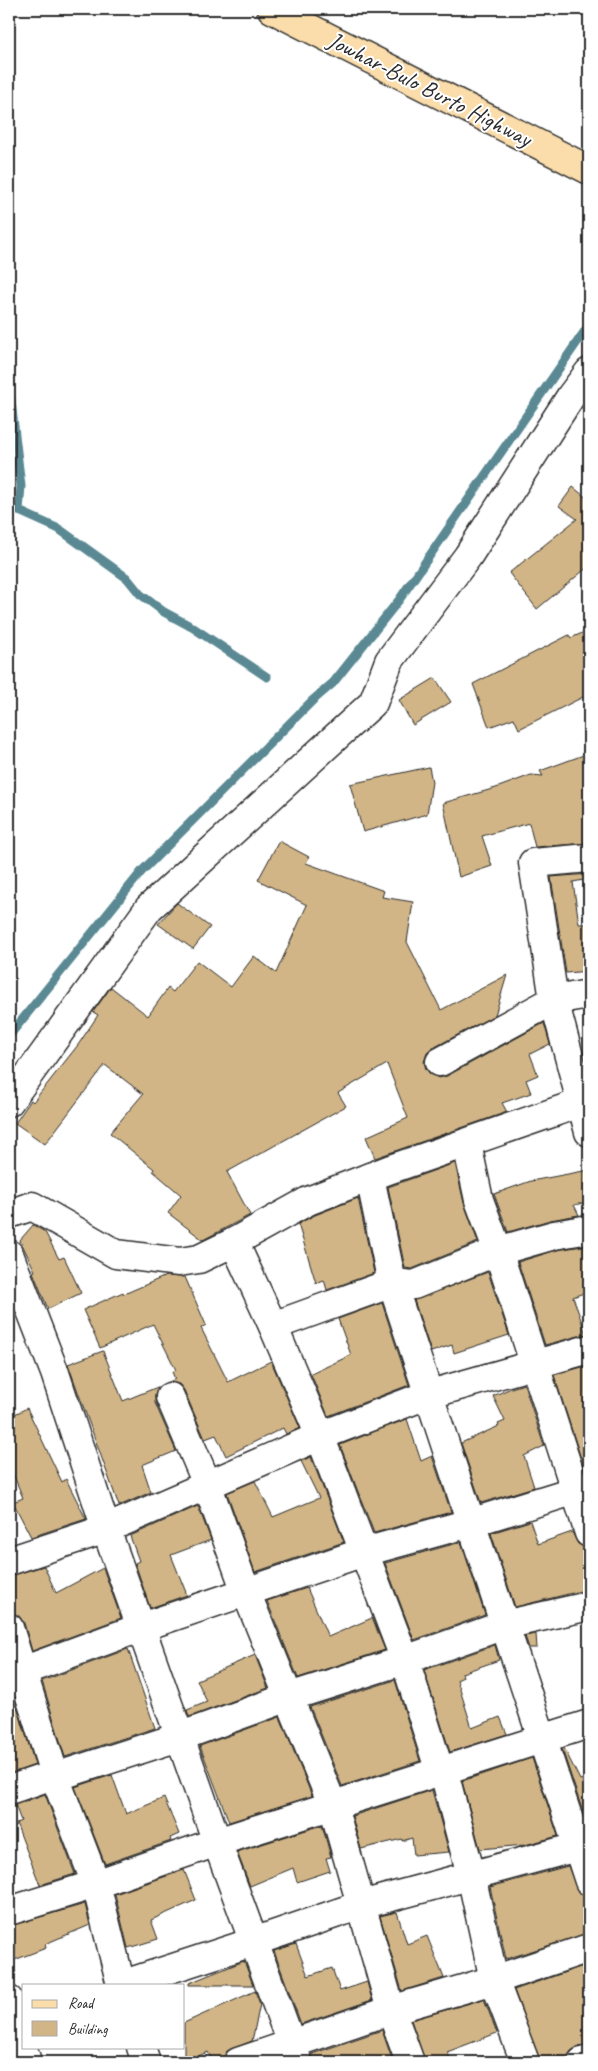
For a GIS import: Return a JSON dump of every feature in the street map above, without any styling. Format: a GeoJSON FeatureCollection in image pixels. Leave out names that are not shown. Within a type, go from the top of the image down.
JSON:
{"type":"FeatureCollection","features":[{"type":"Feature","properties":{"kind":"main road","name":"Jowhar-Bulo Burto Highway"},"geometry":{"type":"LineString","coordinates":[[272,9],[589,170]]}},
{"type":"Feature","properties":{"kind":"street"},"geometry":{"type":"LineString","coordinates":[[9,1102],[149,908],[373,703],[389,661],[468,556],[566,404],[589,372]]}},
{"type":"Feature","properties":{"kind":"street"},"geometry":{"type":"LineString","coordinates":[[589,858],[534,863],[554,1000],[586,1102],[589,1132]]}},
{"type":"Feature","properties":{"kind":"street"},"geometry":{"type":"LineString","coordinates":[[440,1062],[554,1000],[589,994]]}},
{"type":"Feature","properties":{"kind":"street"},"geometry":{"type":"LineString","coordinates":[[9,1214],[32,1206],[116,1254],[179,1262],[199,1259],[308,1201],[370,1177],[586,1102]]}},
{"type":"Feature","properties":{"kind":"street"},"geometry":{"type":"LineString","coordinates":[[466,1144],[479,1200],[498,1251],[535,1364],[583,1488],[589,1532]]}},
{"type":"Feature","properties":{"kind":"street"},"geometry":{"type":"LineString","coordinates":[[370,1177],[392,1283],[504,1625],[583,1844],[589,1881]]}},
{"type":"Feature","properties":{"kind":"street"},"geometry":{"type":"LineString","coordinates":[[272,1326],[392,1283],[414,1285],[498,1251],[554,1235],[589,1229]]}},
{"type":"Feature","properties":{"kind":"street"},"geometry":{"type":"LineString","coordinates":[[234,1242],[320,1436],[405,1660],[440,1772],[446,1780],[471,1875],[494,1980],[525,2062]]}},
{"type":"Feature","properties":{"kind":"street"},"geometry":{"type":"LineString","coordinates":[[9,1254],[55,1373],[106,1529],[294,2053]]}},
{"type":"Feature","properties":{"kind":"street"},"geometry":{"type":"LineString","coordinates":[[9,1561],[106,1529],[320,1436],[427,1394],[589,1349]]}},
{"type":"Feature","properties":{"kind":"street"},"geometry":{"type":"LineString","coordinates":[[170,1397],[207,1484],[246,1592],[333,1806],[391,2010],[410,2062]]}},
{"type":"Feature","properties":{"kind":"street"},"geometry":{"type":"LineString","coordinates":[[16,1674],[142,1627],[364,1552],[470,1523],[583,1488]]}},
{"type":"Feature","properties":{"kind":"street"},"geometry":{"type":"LineString","coordinates":[[9,1790],[50,1776],[55,1778],[180,1737],[289,1697],[405,1660],[504,1625],[589,1606]]}},
{"type":"Feature","properties":{"kind":"street"},"geometry":{"type":"LineString","coordinates":[[9,1628],[16,1674],[96,1884],[121,1984]]}},
{"type":"Feature","properties":{"kind":"street"},"geometry":{"type":"LineString","coordinates":[[9,1911],[96,1884],[217,1842],[589,1724]]}},
{"type":"Feature","properties":{"kind":"street"},"geometry":{"type":"LineString","coordinates":[[124,1984],[361,1905],[583,1844]]}},
{"type":"Feature","properties":{"kind":"street"},"geometry":{"type":"LineString","coordinates":[[238,2062],[294,2053],[391,2010],[494,1980],[589,1948]]}},
{"type":"Feature","properties":{"kind":"street"},"geometry":{"type":"LineString","coordinates":[[14,2017],[22,2045]]}},
{"type":"Feature","properties":{"kind":"street"},"geometry":{"type":"LineString","coordinates":[[23,2048],[27,2062]]}},
{"type":"Feature","properties":{"kind":"street"},"geometry":{"type":"LineString","coordinates":[[141,2048],[146,2062]]}},
{"type":"Feature","properties":{"kind":"street"},"geometry":{"type":"LineString","coordinates":[[582,2062],[589,2060]]}},
{"type":"Feature","properties":{"kind":"building"},"geometry":{"type":"Polygon","coordinates":[[[573,487],[589,500],[589,566],[537,609],[509,573],[577,519],[559,506],[573,487]]]}},
{"type":"Feature","properties":{"kind":"building"},"geometry":{"type":"Polygon","coordinates":[[[589,630],[589,694],[519,729],[514,718],[489,727],[473,684],[569,635],[571,638],[589,630]]]}},
{"type":"Feature","properties":{"kind":"building"},"geometry":{"type":"Polygon","coordinates":[[[435,678],[451,702],[413,725],[399,700],[435,678]]]}},
{"type":"Feature","properties":{"kind":"building"},"geometry":{"type":"Polygon","coordinates":[[[589,753],[589,843],[535,847],[529,823],[482,836],[492,866],[459,877],[443,803],[496,788],[531,775],[543,776],[540,771],[589,753]]]}},
{"type":"Feature","properties":{"kind":"building"},"geometry":{"type":"Polygon","coordinates":[[[429,767],[432,782],[427,814],[363,832],[350,784],[429,767]]]}},
{"type":"Feature","properties":{"kind":"building"},"geometry":{"type":"Polygon","coordinates":[[[279,841],[309,857],[306,863],[384,891],[382,897],[413,902],[407,942],[441,1010],[507,975],[495,1015],[427,1053],[424,1062],[426,1069],[431,1075],[439,1078],[447,1076],[544,1023],[550,1044],[530,1054],[538,1075],[526,1080],[531,1093],[502,1103],[507,1112],[375,1158],[366,1137],[408,1118],[387,1064],[338,1093],[346,1106],[227,1172],[250,1215],[203,1240],[168,1213],[181,1195],[153,1171],[154,1169],[110,1133],[143,1094],[105,1065],[45,1144],[15,1123],[31,1100],[33,1102],[78,1045],[98,1015],[93,1012],[111,987],[148,1016],[168,988],[173,992],[197,961],[231,987],[254,956],[276,973],[307,905],[258,880],[279,841]]]}},
{"type":"Feature","properties":{"kind":"building"},"geometry":{"type":"Polygon","coordinates":[[[589,874],[589,879],[573,882],[579,924],[589,924],[589,971],[566,973],[551,877],[589,874]]]}},
{"type":"Feature","properties":{"kind":"building"},"geometry":{"type":"Polygon","coordinates":[[[177,903],[210,927],[193,949],[158,924],[177,903]]]}},
{"type":"Feature","properties":{"kind":"building"},"geometry":{"type":"Polygon","coordinates":[[[455,1163],[464,1203],[478,1242],[412,1269],[405,1268],[388,1187],[455,1163]]]}},
{"type":"Feature","properties":{"kind":"building"},"geometry":{"type":"Polygon","coordinates":[[[589,1170],[589,1202],[574,1205],[579,1215],[550,1220],[508,1232],[494,1194],[531,1181],[589,1170]]]}},
{"type":"Feature","properties":{"kind":"building"},"geometry":{"type":"Polygon","coordinates":[[[358,1198],[374,1273],[327,1290],[324,1280],[316,1283],[298,1224],[358,1198]]]}},
{"type":"Feature","properties":{"kind":"building"},"geometry":{"type":"Polygon","coordinates":[[[33,1225],[45,1232],[59,1259],[64,1257],[81,1293],[48,1309],[33,1272],[35,1271],[20,1240],[33,1225]]]}},
{"type":"Feature","properties":{"kind":"building"},"geometry":{"type":"Polygon","coordinates":[[[589,1245],[589,1291],[573,1297],[586,1334],[545,1345],[518,1262],[557,1250],[589,1245]]]}},
{"type":"Feature","properties":{"kind":"building"},"geometry":{"type":"Polygon","coordinates":[[[488,1272],[509,1335],[454,1353],[452,1345],[431,1352],[414,1300],[488,1272]]]}},
{"type":"Feature","properties":{"kind":"building"},"geometry":{"type":"Polygon","coordinates":[[[166,1276],[185,1277],[206,1325],[201,1328],[228,1382],[271,1361],[300,1428],[286,1434],[283,1428],[226,1456],[216,1435],[205,1439],[184,1390],[179,1384],[169,1382],[175,1379],[172,1372],[176,1370],[153,1324],[100,1348],[83,1310],[166,1276]]]}},
{"type":"Feature","properties":{"kind":"building"},"geometry":{"type":"Polygon","coordinates":[[[382,1303],[409,1385],[328,1416],[311,1374],[351,1355],[338,1319],[382,1303]]]}},
{"type":"Feature","properties":{"kind":"building"},"geometry":{"type":"Polygon","coordinates":[[[103,1351],[123,1401],[160,1386],[155,1395],[155,1403],[176,1451],[142,1465],[151,1492],[119,1506],[68,1364],[103,1351]]]}},
{"type":"Feature","properties":{"kind":"building"},"geometry":{"type":"Polygon","coordinates":[[[589,1365],[589,1471],[585,1471],[554,1375],[589,1365]]]}},
{"type":"Feature","properties":{"kind":"building"},"geometry":{"type":"Polygon","coordinates":[[[524,1384],[544,1446],[524,1456],[534,1487],[481,1503],[461,1443],[499,1426],[498,1424],[505,1421],[493,1396],[524,1384]]]}},
{"type":"Feature","properties":{"kind":"building"},"geometry":{"type":"Polygon","coordinates":[[[27,1408],[62,1482],[66,1479],[86,1519],[31,1537],[13,1502],[23,1498],[9,1464],[9,1417],[27,1408]]]}},
{"type":"Feature","properties":{"kind":"building"},"geometry":{"type":"Polygon","coordinates":[[[407,1419],[421,1461],[432,1456],[451,1512],[374,1533],[340,1445],[407,1419]]]}},
{"type":"Feature","properties":{"kind":"building"},"geometry":{"type":"Polygon","coordinates":[[[311,1457],[344,1542],[255,1572],[227,1493],[255,1481],[273,1517],[319,1498],[301,1461],[311,1457]]]}},
{"type":"Feature","properties":{"kind":"building"},"geometry":{"type":"Polygon","coordinates":[[[198,1506],[211,1540],[171,1555],[187,1595],[150,1608],[135,1563],[139,1561],[130,1536],[198,1506]]]}},
{"type":"Feature","properties":{"kind":"building"},"geometry":{"type":"Polygon","coordinates":[[[530,1521],[538,1544],[572,1532],[578,1544],[586,1548],[589,1557],[589,1589],[515,1607],[491,1533],[530,1521]]]}},
{"type":"Feature","properties":{"kind":"building"},"geometry":{"type":"Polygon","coordinates":[[[461,1542],[485,1615],[414,1640],[385,1563],[461,1542]]]}},
{"type":"Feature","properties":{"kind":"building"},"geometry":{"type":"Polygon","coordinates":[[[44,1566],[56,1593],[103,1568],[121,1618],[32,1651],[24,1623],[19,1616],[12,1613],[9,1606],[9,1576],[44,1566]]]}},
{"type":"Feature","properties":{"kind":"building"},"geometry":{"type":"Polygon","coordinates":[[[307,1588],[328,1637],[372,1618],[385,1650],[298,1678],[267,1601],[307,1588]]]}},
{"type":"Feature","properties":{"kind":"building"},"geometry":{"type":"Polygon","coordinates":[[[536,1634],[537,1648],[529,1648],[525,1636],[536,1634]]]}},
{"type":"Feature","properties":{"kind":"building"},"geometry":{"type":"Polygon","coordinates":[[[495,1645],[499,1660],[462,1673],[463,1677],[457,1680],[472,1728],[500,1717],[507,1734],[450,1752],[424,1670],[495,1645]]]}},
{"type":"Feature","properties":{"kind":"building"},"geometry":{"type":"Polygon","coordinates":[[[128,1649],[155,1728],[65,1757],[42,1681],[128,1649]]]}},
{"type":"Feature","properties":{"kind":"building"},"geometry":{"type":"Polygon","coordinates":[[[255,1655],[268,1688],[189,1717],[187,1710],[207,1702],[197,1680],[255,1655]]]}},
{"type":"Feature","properties":{"kind":"building"},"geometry":{"type":"Polygon","coordinates":[[[395,1680],[420,1761],[342,1786],[310,1707],[395,1680]]]}},
{"type":"Feature","properties":{"kind":"building"},"geometry":{"type":"Polygon","coordinates":[[[13,1693],[35,1765],[12,1773],[9,1763],[9,1695],[13,1693]]]}},
{"type":"Feature","properties":{"kind":"building"},"geometry":{"type":"Polygon","coordinates":[[[280,1717],[312,1796],[229,1822],[200,1746],[280,1717]]]}},
{"type":"Feature","properties":{"kind":"building"},"geometry":{"type":"Polygon","coordinates":[[[564,1748],[580,1780],[589,1777],[589,1827],[562,1749],[564,1748]]]}},
{"type":"Feature","properties":{"kind":"building"},"geometry":{"type":"Polygon","coordinates":[[[532,1758],[558,1836],[525,1845],[480,1849],[462,1781],[532,1758]]]}},
{"type":"Feature","properties":{"kind":"building"},"geometry":{"type":"Polygon","coordinates":[[[112,1775],[126,1814],[164,1798],[179,1834],[170,1838],[171,1841],[105,1864],[75,1787],[112,1775]]]}},
{"type":"Feature","properties":{"kind":"building"},"geometry":{"type":"Polygon","coordinates":[[[432,1790],[449,1852],[414,1855],[412,1838],[361,1849],[352,1816],[432,1790]]]}},
{"type":"Feature","properties":{"kind":"building"},"geometry":{"type":"Polygon","coordinates":[[[45,1794],[75,1874],[40,1885],[16,1823],[21,1821],[15,1805],[45,1794]]]}},
{"type":"Feature","properties":{"kind":"building"},"geometry":{"type":"Polygon","coordinates":[[[322,1825],[331,1857],[326,1858],[330,1871],[297,1882],[293,1868],[250,1886],[237,1852],[322,1825]]]}},
{"type":"Feature","properties":{"kind":"building"},"geometry":{"type":"Polygon","coordinates":[[[568,1866],[578,1892],[589,1896],[589,1933],[506,1959],[490,1887],[568,1866]]]}},
{"type":"Feature","properties":{"kind":"building"},"geometry":{"type":"Polygon","coordinates":[[[184,1870],[196,1900],[151,1920],[158,1939],[128,1948],[115,1894],[184,1870]]]}},
{"type":"Feature","properties":{"kind":"building"},"geometry":{"type":"Polygon","coordinates":[[[85,1904],[90,1925],[45,1944],[46,1948],[9,1962],[9,1926],[85,1904]]]}},
{"type":"Feature","properties":{"kind":"building"},"geometry":{"type":"Polygon","coordinates":[[[397,1912],[407,1944],[427,1936],[444,1978],[402,1991],[380,1916],[397,1912]]]}},
{"type":"Feature","properties":{"kind":"building"},"geometry":{"type":"Polygon","coordinates":[[[296,1944],[308,1976],[332,1968],[340,1991],[367,1982],[372,2000],[301,2024],[274,1951],[296,1944]]]}},
{"type":"Feature","properties":{"kind":"building"},"geometry":{"type":"Polygon","coordinates":[[[244,1961],[253,1985],[189,1985],[189,1983],[244,1961]]]}},
{"type":"Feature","properties":{"kind":"building"},"geometry":{"type":"Polygon","coordinates":[[[589,1964],[589,2045],[577,2047],[567,2057],[553,2062],[540,2062],[514,1990],[589,1964]]]}},
{"type":"Feature","properties":{"kind":"building"},"geometry":{"type":"Polygon","coordinates":[[[255,1991],[260,2004],[252,2041],[227,2051],[223,2062],[213,2062],[208,2052],[184,2062],[185,2023],[255,1991]]]}},
{"type":"Feature","properties":{"kind":"building"},"geometry":{"type":"Polygon","coordinates":[[[484,1999],[497,2033],[447,2052],[452,2062],[425,2062],[411,2020],[484,1999]]]}},
{"type":"Feature","properties":{"kind":"building"},"geometry":{"type":"Polygon","coordinates":[[[382,2030],[393,2062],[313,2062],[312,2054],[382,2030]]]}},
{"type":"Feature","properties":{"kind":"waterway"},"geometry":{"type":"LineString","coordinates":[[9,1036],[142,871],[312,701],[333,683],[399,600],[589,325]]}},
{"type":"Feature","properties":{"kind":"waterway"},"geometry":{"type":"LineString","coordinates":[[9,384],[21,486],[19,511]]}},
{"type":"Feature","properties":{"kind":"waterway"},"geometry":{"type":"LineString","coordinates":[[9,510],[19,511],[59,529],[127,578],[140,594],[164,612],[192,627],[267,677]]}}]}
